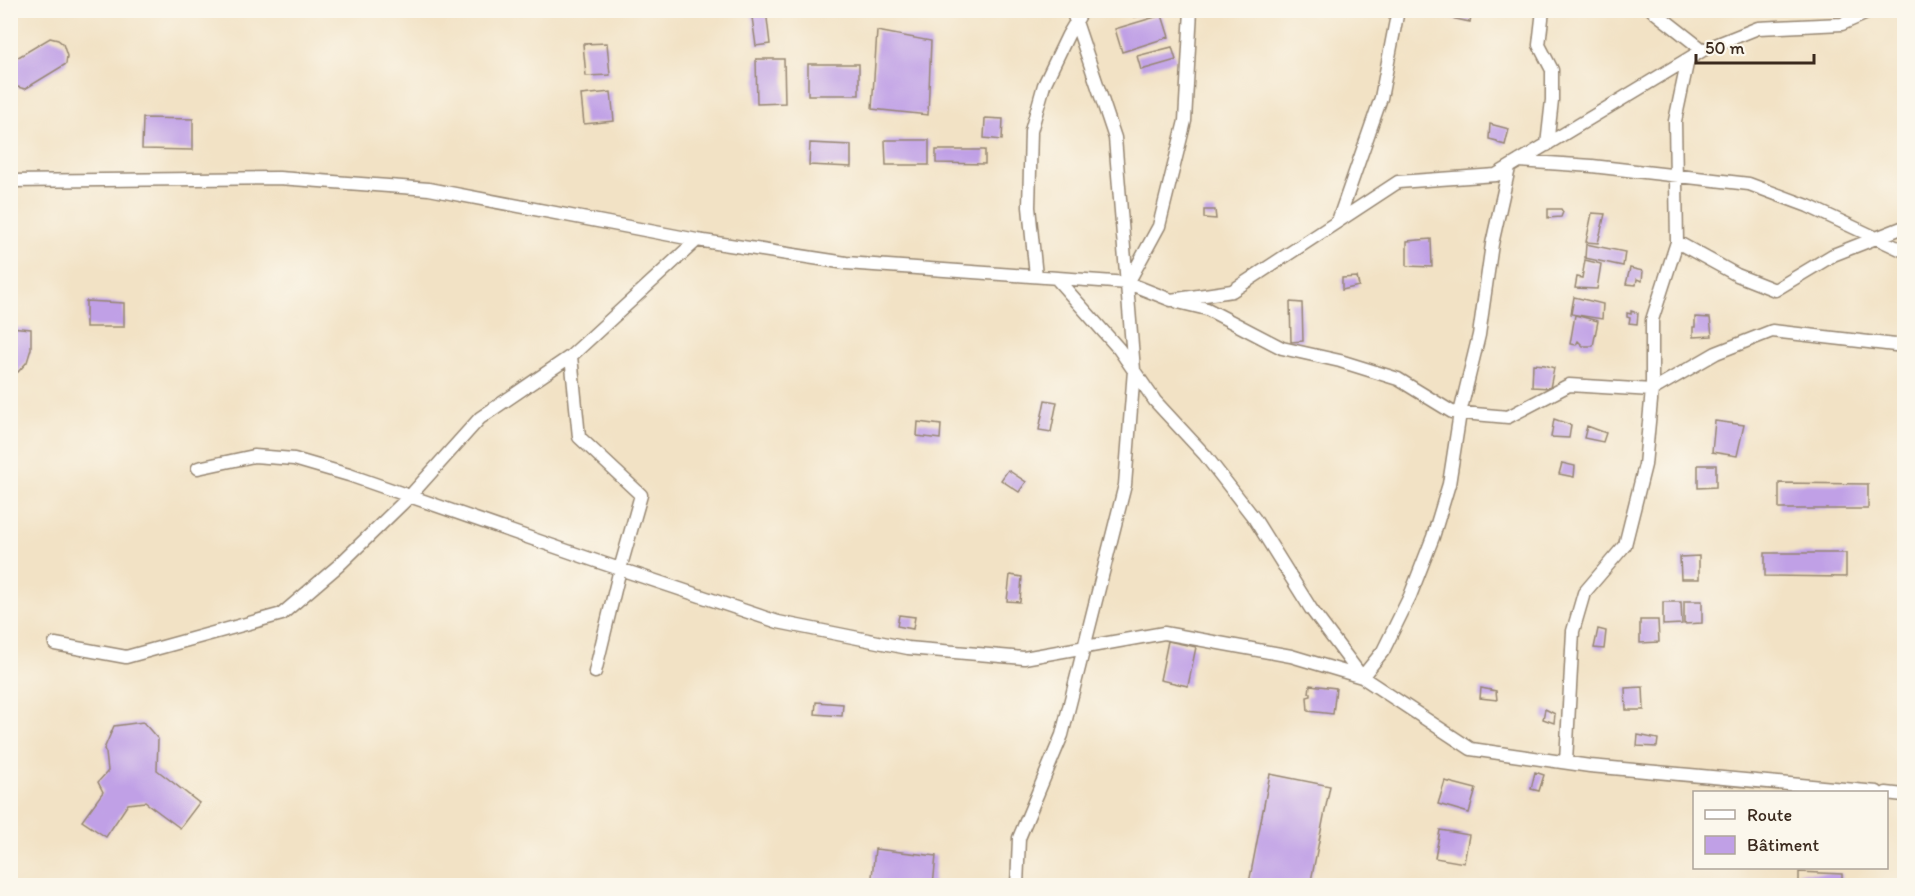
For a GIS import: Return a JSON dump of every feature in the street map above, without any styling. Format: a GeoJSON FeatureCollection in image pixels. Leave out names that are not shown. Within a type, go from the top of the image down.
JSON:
{"type":"FeatureCollection","features":[{"type":"Feature","properties":{"kind":"street"},"geometry":{"type":"LineString","coordinates":[[1036,276],[1029,207],[1031,131],[1044,85],[1074,16],[1083,10]]}},
{"type":"Feature","properties":{"kind":"street"},"geometry":{"type":"LineString","coordinates":[[1128,283],[1159,226],[1185,121],[1191,10]]}},
{"type":"Feature","properties":{"kind":"street"},"geometry":{"type":"LineString","coordinates":[[1338,221],[1381,98],[1398,10]]}},
{"type":"Feature","properties":{"kind":"street"},"geometry":{"type":"LineString","coordinates":[[1543,10],[1539,45],[1552,70],[1552,100],[1547,145]]}},
{"type":"Feature","properties":{"kind":"street"},"geometry":{"type":"LineString","coordinates":[[1652,10],[1703,50]]}},
{"type":"Feature","properties":{"kind":"street"},"geometry":{"type":"LineString","coordinates":[[1171,300],[1232,291],[1398,182],[1496,175],[1703,50],[1758,28],[1842,24],[1867,13],[1868,10]]}},
{"type":"Feature","properties":{"kind":"street"},"geometry":{"type":"LineString","coordinates":[[1017,885],[1019,838],[1062,735],[1125,485],[1134,370],[1115,138],[1074,16]]}},
{"type":"Feature","properties":{"kind":"street"},"geometry":{"type":"LineString","coordinates":[[1566,762],[1574,631],[1584,593],[1625,545],[1645,465],[1652,390],[1652,320],[1677,242],[1675,121],[1688,59]]}},
{"type":"Feature","properties":{"kind":"street"},"geometry":{"type":"LineString","coordinates":[[1514,164],[1592,166],[1749,184],[1808,206],[1905,251]]}},
{"type":"Feature","properties":{"kind":"street"},"geometry":{"type":"LineString","coordinates":[[1362,677],[1383,651],[1410,596],[1433,537],[1449,484],[1460,413],[1479,335],[1492,243],[1514,164]]}},
{"type":"Feature","properties":{"kind":"street"},"geometry":{"type":"LineString","coordinates":[[10,182],[279,178],[429,189],[697,240],[846,263],[1128,283],[1171,300],[1207,309],[1282,348],[1340,361],[1398,379],[1452,412],[1460,413],[1508,417],[1569,385],[1652,390],[1716,353],[1772,332],[1905,346]]}},
{"type":"Feature","properties":{"kind":"street"},"geometry":{"type":"LineString","coordinates":[[1677,242],[1737,275],[1775,290],[1833,255],[1905,227]]}},
{"type":"Feature","properties":{"kind":"street"},"geometry":{"type":"LineString","coordinates":[[55,644],[126,657],[282,614],[338,566],[409,497],[480,418],[571,356],[697,240]]}},
{"type":"Feature","properties":{"kind":"street"},"geometry":{"type":"LineString","coordinates":[[1056,278],[1119,349],[1155,401],[1205,455],[1254,518],[1311,609],[1362,677]]}},
{"type":"Feature","properties":{"kind":"street"},"geometry":{"type":"LineString","coordinates":[[571,356],[579,437],[641,495],[595,672]]}},
{"type":"Feature","properties":{"kind":"street"},"geometry":{"type":"LineString","coordinates":[[198,468],[254,456],[294,459],[349,475],[778,622],[908,648],[1024,658],[1164,633],[1291,656],[1362,677],[1471,749],[1566,762],[1865,791]]}},
{"type":"Feature","properties":{"kind":"street"},"geometry":{"type":"LineString","coordinates":[[1888,793],[1905,795]]}},
{"type":"Feature","properties":{"kind":"building"},"geometry":{"type":"Polygon","coordinates":[[[751,10],[766,10],[770,44],[756,46],[751,10]]]}},
{"type":"Feature","properties":{"kind":"building"},"geometry":{"type":"Polygon","coordinates":[[[1132,10],[1152,10],[1153,13],[1134,17],[1132,10]]]}},
{"type":"Feature","properties":{"kind":"building"},"geometry":{"type":"Polygon","coordinates":[[[1423,10],[1472,10],[1470,22],[1423,12],[1423,10]]]}},
{"type":"Feature","properties":{"kind":"building"},"geometry":{"type":"Polygon","coordinates":[[[1162,15],[1169,37],[1122,52],[1115,29],[1162,15]]]}},
{"type":"Feature","properties":{"kind":"building"},"geometry":{"type":"Polygon","coordinates":[[[877,31],[931,41],[928,115],[872,109],[877,31]]]}},
{"type":"Feature","properties":{"kind":"building"},"geometry":{"type":"Polygon","coordinates":[[[50,38],[63,44],[67,56],[66,64],[25,89],[14,86],[10,82],[10,62],[50,38]]]}},
{"type":"Feature","properties":{"kind":"building"},"geometry":{"type":"Polygon","coordinates":[[[607,43],[610,75],[586,76],[583,44],[607,43]]]}},
{"type":"Feature","properties":{"kind":"building"},"geometry":{"type":"Polygon","coordinates":[[[1172,47],[1176,60],[1141,70],[1137,56],[1172,47]]]}},
{"type":"Feature","properties":{"kind":"building"},"geometry":{"type":"Polygon","coordinates":[[[756,59],[784,59],[785,103],[757,104],[756,59]]]}},
{"type":"Feature","properties":{"kind":"building"},"geometry":{"type":"Polygon","coordinates":[[[808,64],[859,64],[859,95],[808,95],[808,64]]]}},
{"type":"Feature","properties":{"kind":"building"},"geometry":{"type":"Polygon","coordinates":[[[611,92],[614,121],[584,124],[581,95],[611,92]]]}},
{"type":"Feature","properties":{"kind":"building"},"geometry":{"type":"Polygon","coordinates":[[[143,118],[193,119],[193,150],[142,149],[143,118]]]}},
{"type":"Feature","properties":{"kind":"building"},"geometry":{"type":"Polygon","coordinates":[[[985,118],[1003,119],[1002,140],[984,138],[985,118]]]}},
{"type":"Feature","properties":{"kind":"building"},"geometry":{"type":"Polygon","coordinates":[[[1490,124],[1509,129],[1505,145],[1489,139],[1490,124]]]}},
{"type":"Feature","properties":{"kind":"building"},"geometry":{"type":"Polygon","coordinates":[[[885,140],[929,140],[929,165],[886,165],[885,140]]]}},
{"type":"Feature","properties":{"kind":"building"},"geometry":{"type":"Polygon","coordinates":[[[810,143],[851,145],[851,167],[809,165],[810,143]]]}},
{"type":"Feature","properties":{"kind":"building"},"geometry":{"type":"Polygon","coordinates":[[[936,150],[985,150],[985,164],[936,163],[936,150]]]}},
{"type":"Feature","properties":{"kind":"building"},"geometry":{"type":"Polygon","coordinates":[[[1548,209],[1561,209],[1563,212],[1561,217],[1548,218],[1548,209]]]}},
{"type":"Feature","properties":{"kind":"building"},"geometry":{"type":"Polygon","coordinates":[[[1204,210],[1215,210],[1216,219],[1204,218],[1204,210]]]}},
{"type":"Feature","properties":{"kind":"building"},"geometry":{"type":"Polygon","coordinates":[[[1592,213],[1605,214],[1598,243],[1586,242],[1592,213]]]}},
{"type":"Feature","properties":{"kind":"building"},"geometry":{"type":"Polygon","coordinates":[[[1431,239],[1432,267],[1407,266],[1407,241],[1431,239]]]}},
{"type":"Feature","properties":{"kind":"building"},"geometry":{"type":"Polygon","coordinates":[[[1586,244],[1625,252],[1623,266],[1585,258],[1586,244]]]}},
{"type":"Feature","properties":{"kind":"building"},"geometry":{"type":"Polygon","coordinates":[[[1585,260],[1601,264],[1597,289],[1575,288],[1577,277],[1582,278],[1585,260]]]}},
{"type":"Feature","properties":{"kind":"building"},"geometry":{"type":"Polygon","coordinates":[[[1630,268],[1643,271],[1642,281],[1637,279],[1636,285],[1626,284],[1630,268]]]}},
{"type":"Feature","properties":{"kind":"building"},"geometry":{"type":"Polygon","coordinates":[[[1357,277],[1359,286],[1342,290],[1342,278],[1357,277]]]}},
{"type":"Feature","properties":{"kind":"building"},"geometry":{"type":"Polygon","coordinates":[[[1574,297],[1603,304],[1602,319],[1571,314],[1574,297]]]}},
{"type":"Feature","properties":{"kind":"building"},"geometry":{"type":"Polygon","coordinates":[[[86,301],[124,303],[124,327],[86,327],[86,301]]]}},
{"type":"Feature","properties":{"kind":"building"},"geometry":{"type":"Polygon","coordinates":[[[1290,302],[1302,303],[1303,341],[1291,342],[1290,302]]]}},
{"type":"Feature","properties":{"kind":"building"},"geometry":{"type":"Polygon","coordinates":[[[1631,311],[1638,313],[1637,324],[1629,323],[1630,318],[1627,317],[1627,313],[1631,314],[1631,311]]]}},
{"type":"Feature","properties":{"kind":"building"},"geometry":{"type":"Polygon","coordinates":[[[1575,315],[1598,321],[1593,346],[1583,346],[1578,341],[1576,345],[1570,344],[1575,315]]]}},
{"type":"Feature","properties":{"kind":"building"},"geometry":{"type":"Polygon","coordinates":[[[1695,317],[1710,318],[1712,336],[1693,337],[1695,317]]]}},
{"type":"Feature","properties":{"kind":"building"},"geometry":{"type":"Polygon","coordinates":[[[10,327],[31,329],[31,349],[27,362],[18,372],[10,374],[10,327]]]}},
{"type":"Feature","properties":{"kind":"building"},"geometry":{"type":"Polygon","coordinates":[[[1533,364],[1554,368],[1550,388],[1532,387],[1533,364]]]}},
{"type":"Feature","properties":{"kind":"building"},"geometry":{"type":"Polygon","coordinates":[[[1045,400],[1057,402],[1051,432],[1039,430],[1045,400]]]}},
{"type":"Feature","properties":{"kind":"building"},"geometry":{"type":"Polygon","coordinates":[[[1554,419],[1571,425],[1569,438],[1551,437],[1554,419]]]}},
{"type":"Feature","properties":{"kind":"building"},"geometry":{"type":"Polygon","coordinates":[[[1715,421],[1744,425],[1737,456],[1712,452],[1715,421]]]}},
{"type":"Feature","properties":{"kind":"building"},"geometry":{"type":"Polygon","coordinates":[[[918,422],[941,425],[940,439],[917,436],[918,422]]]}},
{"type":"Feature","properties":{"kind":"building"},"geometry":{"type":"Polygon","coordinates":[[[1587,426],[1606,433],[1603,442],[1584,438],[1587,426]]]}},
{"type":"Feature","properties":{"kind":"building"},"geometry":{"type":"Polygon","coordinates":[[[1562,463],[1575,466],[1574,477],[1559,474],[1562,463]]]}},
{"type":"Feature","properties":{"kind":"building"},"geometry":{"type":"Polygon","coordinates":[[[1698,465],[1716,465],[1716,487],[1698,488],[1698,465]]]}},
{"type":"Feature","properties":{"kind":"building"},"geometry":{"type":"Polygon","coordinates":[[[1008,470],[1026,482],[1019,492],[1001,480],[1008,470]]]}},
{"type":"Feature","properties":{"kind":"building"},"geometry":{"type":"Polygon","coordinates":[[[1779,483],[1868,484],[1868,509],[1779,509],[1779,483]]]}},
{"type":"Feature","properties":{"kind":"building"},"geometry":{"type":"Polygon","coordinates":[[[1765,553],[1846,553],[1846,577],[1765,576],[1765,553]]]}},
{"type":"Feature","properties":{"kind":"building"},"geometry":{"type":"Polygon","coordinates":[[[1699,556],[1699,579],[1681,579],[1680,557],[1699,556]]]}},
{"type":"Feature","properties":{"kind":"building"},"geometry":{"type":"Polygon","coordinates":[[[1010,575],[1022,577],[1020,602],[1007,601],[1010,575]]]}},
{"type":"Feature","properties":{"kind":"building"},"geometry":{"type":"Polygon","coordinates":[[[1684,601],[1702,601],[1702,623],[1684,624],[1684,601]]]}},
{"type":"Feature","properties":{"kind":"building"},"geometry":{"type":"Polygon","coordinates":[[[1663,602],[1681,602],[1682,624],[1663,625],[1663,602]]]}},
{"type":"Feature","properties":{"kind":"building"},"geometry":{"type":"Polygon","coordinates":[[[899,615],[915,617],[913,629],[897,626],[899,615]]]}},
{"type":"Feature","properties":{"kind":"building"},"geometry":{"type":"Polygon","coordinates":[[[1640,620],[1658,620],[1659,642],[1640,643],[1640,620]]]}},
{"type":"Feature","properties":{"kind":"building"},"geometry":{"type":"Polygon","coordinates":[[[1598,629],[1606,631],[1604,649],[1594,648],[1598,629]]]}},
{"type":"Feature","properties":{"kind":"building"},"geometry":{"type":"Polygon","coordinates":[[[1168,641],[1196,647],[1188,686],[1160,680],[1168,641]]]}},
{"type":"Feature","properties":{"kind":"building"},"geometry":{"type":"Polygon","coordinates":[[[1310,685],[1336,688],[1333,714],[1308,711],[1307,697],[1311,696],[1310,685]]]}},
{"type":"Feature","properties":{"kind":"building"},"geometry":{"type":"Polygon","coordinates":[[[1643,687],[1644,710],[1626,710],[1625,688],[1643,687]]]}},
{"type":"Feature","properties":{"kind":"building"},"geometry":{"type":"Polygon","coordinates":[[[1481,688],[1496,691],[1497,700],[1480,698],[1481,688]]]}},
{"type":"Feature","properties":{"kind":"building"},"geometry":{"type":"Polygon","coordinates":[[[816,702],[843,704],[842,716],[815,714],[816,702]]]}},
{"type":"Feature","properties":{"kind":"building"},"geometry":{"type":"Polygon","coordinates":[[[1545,709],[1555,714],[1554,723],[1543,719],[1545,709]]]}},
{"type":"Feature","properties":{"kind":"building"},"geometry":{"type":"Polygon","coordinates":[[[143,722],[158,739],[157,770],[199,803],[180,828],[145,802],[128,804],[106,837],[82,821],[103,792],[98,782],[108,771],[104,749],[114,726],[143,722]]]}},
{"type":"Feature","properties":{"kind":"building"},"geometry":{"type":"Polygon","coordinates":[[[1638,735],[1658,739],[1657,747],[1637,746],[1638,735]]]}},
{"type":"Feature","properties":{"kind":"building"},"geometry":{"type":"Polygon","coordinates":[[[1535,772],[1544,775],[1539,791],[1531,789],[1535,772]]]}},
{"type":"Feature","properties":{"kind":"building"},"geometry":{"type":"Polygon","coordinates":[[[1270,774],[1330,786],[1310,886],[1260,886],[1249,883],[1270,774]]]}},
{"type":"Feature","properties":{"kind":"building"},"geometry":{"type":"Polygon","coordinates":[[[1445,781],[1476,789],[1469,813],[1438,804],[1445,781]]]}},
{"type":"Feature","properties":{"kind":"building"},"geometry":{"type":"Polygon","coordinates":[[[1440,830],[1469,835],[1464,863],[1435,858],[1440,830]]]}},
{"type":"Feature","properties":{"kind":"building"},"geometry":{"type":"Polygon","coordinates":[[[875,849],[936,856],[933,886],[871,886],[875,849]]]}},
{"type":"Feature","properties":{"kind":"building"},"geometry":{"type":"Polygon","coordinates":[[[1799,872],[1842,874],[1842,886],[1799,886],[1799,872]]]}}]}
